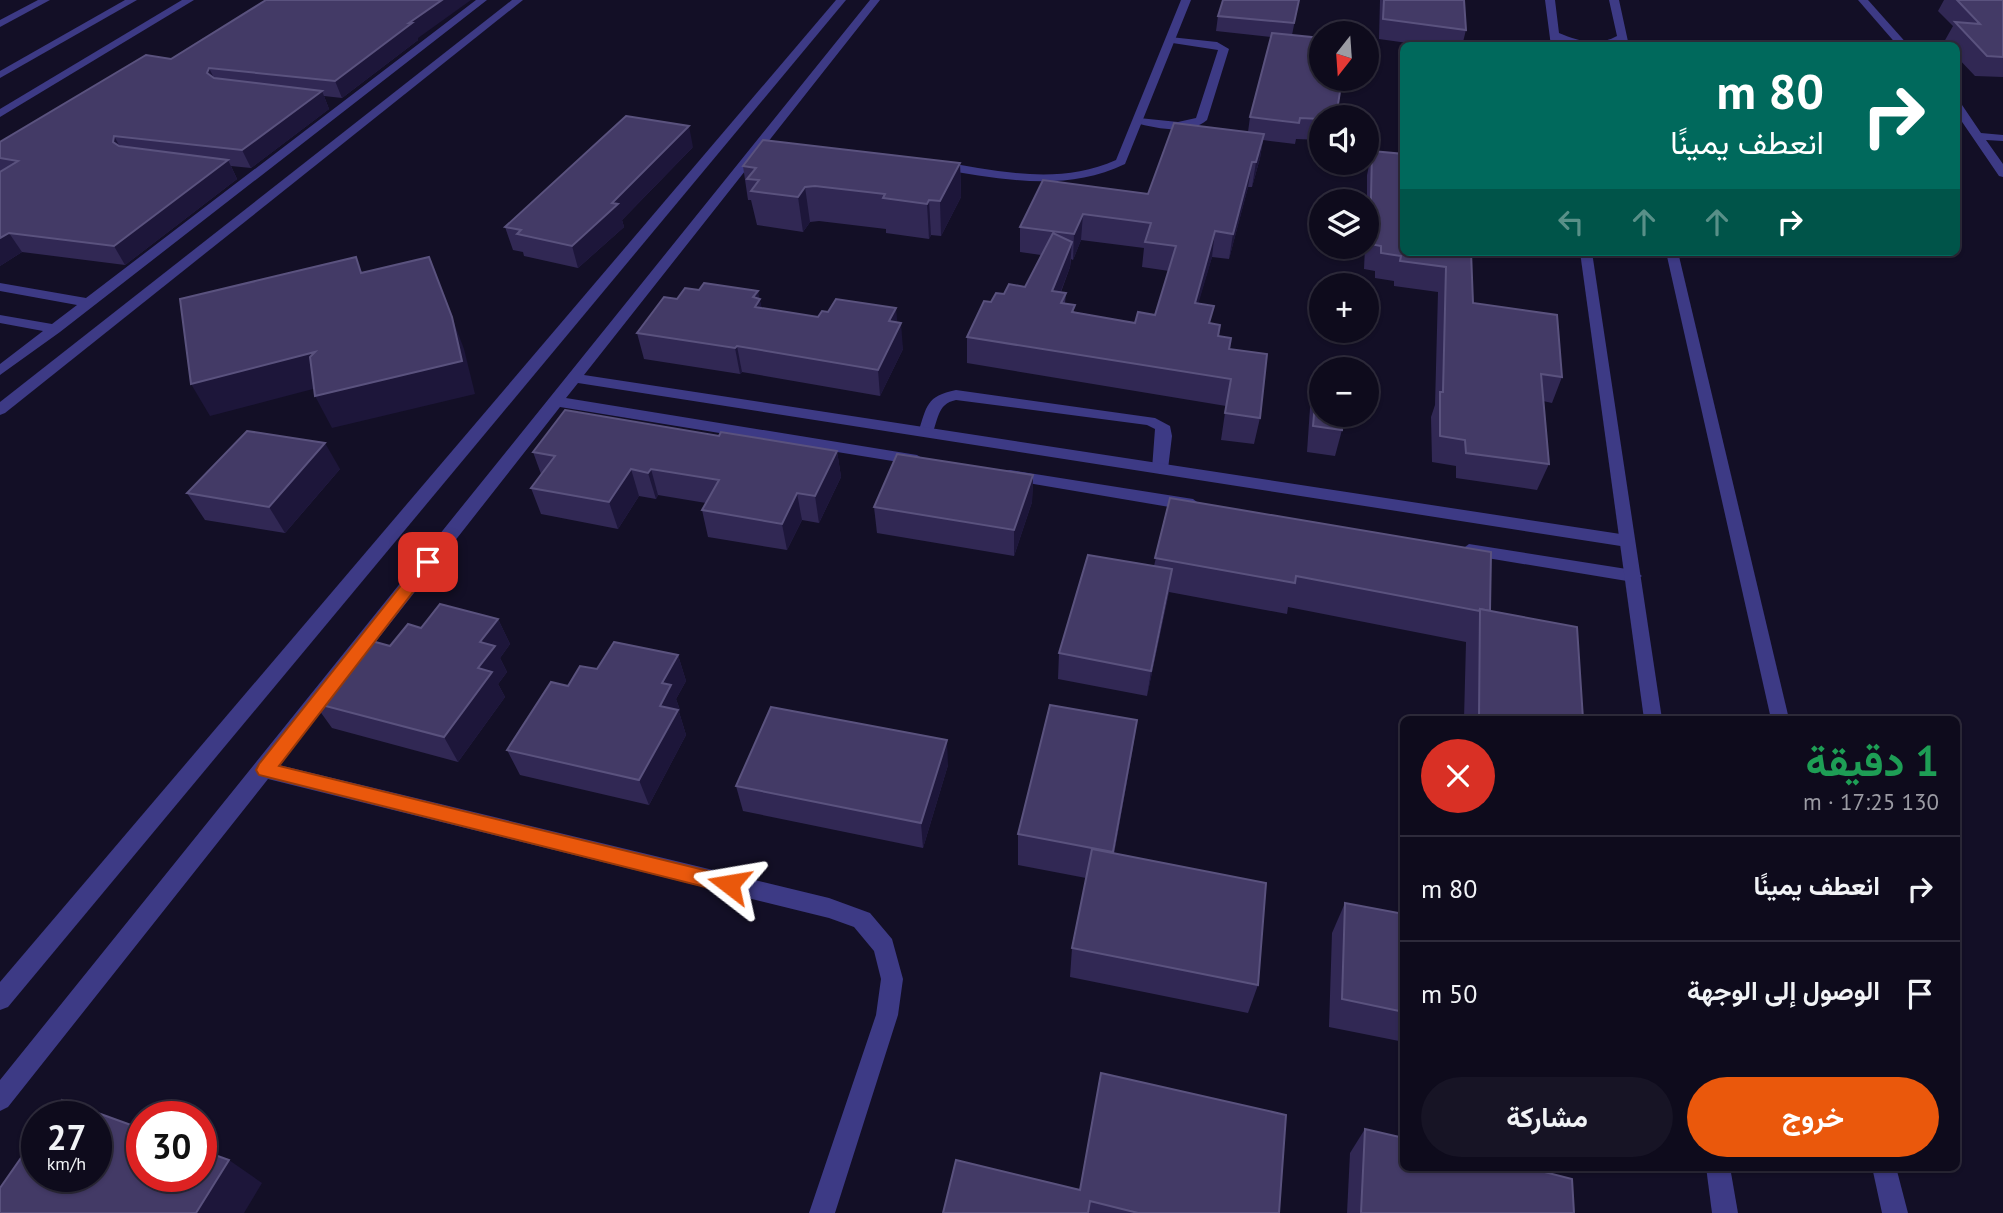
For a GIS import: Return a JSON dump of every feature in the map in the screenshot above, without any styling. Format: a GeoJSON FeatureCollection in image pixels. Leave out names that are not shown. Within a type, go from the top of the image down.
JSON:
{"type":"FeatureCollection","features":[{"type":"Feature","properties":{"kind":"street"},"geometry":{"type":"LineString","coordinates":[[0,24],[45,0]]}},
{"type":"Feature","properties":{"kind":"street"},"geometry":{"type":"LineString","coordinates":[[0,75],[132,0]]}},
{"type":"Feature","properties":{"kind":"street"},"geometry":{"type":"LineString","coordinates":[[0,114],[190,0]]}},
{"type":"Feature","properties":{"kind":"street"},"geometry":{"type":"LineString","coordinates":[[0,371],[249,174],[295,144],[482,0]]}},
{"type":"Feature","properties":{"kind":"street"},"geometry":{"type":"LineString","coordinates":[[0,410],[518,0]]}},
{"type":"Feature","properties":{"kind":"street"},"geometry":{"type":"LineString","coordinates":[[0,999],[841,0]]}},
{"type":"Feature","properties":{"kind":"street"},"geometry":{"type":"LineString","coordinates":[[0,1099],[265,770],[572,378],[767,144],[875,0]]}},
{"type":"Feature","properties":{"kind":"street"},"geometry":{"type":"LineString","coordinates":[[923,164],[1045,179],[1075,179],[1103,173],[1121,162],[1186,0]]}},
{"type":"Feature","properties":{"kind":"street"},"geometry":{"type":"LineString","coordinates":[[1549,0],[1555,40],[1577,42]]}},
{"type":"Feature","properties":{"kind":"street"},"geometry":{"type":"LineString","coordinates":[[1614,0],[1624,41]]}},
{"type":"Feature","properties":{"kind":"street"},"geometry":{"type":"LineString","coordinates":[[1863,0],[1900,42]]}},
{"type":"Feature","properties":{"kind":"street"},"geometry":{"type":"LineString","coordinates":[[1139,121],[1182,126],[1201,120],[1224,49],[1170,40]]}},
{"type":"Feature","properties":{"kind":"street"},"geometry":{"type":"LineString","coordinates":[[332,103],[346,105]]}},
{"type":"Feature","properties":{"kind":"street"},"geometry":{"type":"LineString","coordinates":[[1960,109],[2003,173]]}},
{"type":"Feature","properties":{"kind":"street"},"geometry":{"type":"LineString","coordinates":[[1980,136],[2003,138]]}},
{"type":"Feature","properties":{"kind":"street"},"geometry":{"type":"LineString","coordinates":[[295,144],[331,148]]}},
{"type":"Feature","properties":{"kind":"street"},"geometry":{"type":"LineString","coordinates":[[1587,256],[1653,716]]}},
{"type":"Feature","properties":{"kind":"street"},"geometry":{"type":"LineString","coordinates":[[1673,256],[1779,716]]}},
{"type":"Feature","properties":{"kind":"street"},"geometry":{"type":"LineString","coordinates":[[0,287],[89,303]]}},
{"type":"Feature","properties":{"kind":"street"},"geometry":{"type":"LineString","coordinates":[[0,319],[55,329]]}},
{"type":"Feature","properties":{"kind":"street"},"geometry":{"type":"LineString","coordinates":[[572,378],[1628,541]]}},
{"type":"Feature","properties":{"kind":"street"},"geometry":{"type":"LineString","coordinates":[[926,433],[934,407],[941,398],[956,396],[1150,421],[1162,426],[1164,436],[1160,469]]}},
{"type":"Feature","properties":{"kind":"street"},"geometry":{"type":"LineString","coordinates":[[554,401],[932,462]]}},
{"type":"Feature","properties":{"kind":"street"},"geometry":{"type":"LineString","coordinates":[[987,471],[1207,507]]}},
{"type":"Feature","properties":{"kind":"street"},"geometry":{"type":"LineString","coordinates":[[1454,547],[1633,576]]}},
{"type":"Feature","properties":{"kind":"street"},"geometry":{"type":"LineString","coordinates":[[265,770],[829,908],[862,920],[884,946],[892,979],[887,1015],[822,1213]]}},
{"type":"Feature","properties":{"kind":"street"},"geometry":{"type":"LineString","coordinates":[[1719,1171],[1725,1213]]}},
{"type":"Feature","properties":{"kind":"street"},"geometry":{"type":"LineString","coordinates":[[1885,1171],[1895,1213]]}},
{"type":"Feature","properties":{"kind":"building"},"geometry":{"type":"Polygon","coordinates":[[[266,0],[442,0],[335,81],[209,68],[207,73],[214,78],[322,91],[242,150],[114,136],[113,142],[119,146],[228,160],[114,246],[9,233],[0,238],[0,172],[18,161],[0,158],[0,142],[146,55],[171,59],[266,0]]]}},
{"type":"Feature","properties":{"kind":"building"},"geometry":{"type":"Polygon","coordinates":[[[1223,0],[1299,0],[1294,23],[1218,16],[1223,0]]]}},
{"type":"Feature","properties":{"kind":"building"},"geometry":{"type":"Polygon","coordinates":[[[1384,0],[1464,0],[1466,30],[1383,19],[1384,0]]]}},
{"type":"Feature","properties":{"kind":"building"},"geometry":{"type":"Polygon","coordinates":[[[1957,0],[2003,0],[2003,57],[1987,56],[1955,22],[1980,24],[1957,0]]]}},
{"type":"Feature","properties":{"kind":"building"},"geometry":{"type":"Polygon","coordinates":[[[1272,33],[1309,37],[1309,91],[1340,91],[1338,105],[1309,105],[1309,118],[1300,118],[1299,123],[1250,117],[1272,33]]]}},
{"type":"Feature","properties":{"kind":"building"},"geometry":{"type":"Polygon","coordinates":[[[626,116],[689,126],[612,203],[618,204],[572,246],[517,234],[521,230],[505,227],[626,116]]]}},
{"type":"Feature","properties":{"kind":"building"},"geometry":{"type":"Polygon","coordinates":[[[1174,123],[1264,134],[1256,162],[1252,162],[1233,234],[1215,231],[1195,303],[1214,306],[1209,323],[1220,325],[1218,336],[1231,338],[1229,349],[1267,354],[1260,418],[1225,413],[1231,379],[967,337],[984,301],[991,302],[996,293],[1004,294],[1009,284],[1025,287],[1053,233],[1072,242],[1052,291],[1066,293],[1061,303],[1075,305],[1072,312],[1135,323],[1138,312],[1155,315],[1176,246],[1145,242],[1151,223],[1083,214],[1074,234],[1020,227],[1043,180],[1148,194],[1174,123]]]}},
{"type":"Feature","properties":{"kind":"building"},"geometry":{"type":"Polygon","coordinates":[[[763,140],[960,163],[940,201],[929,200],[927,204],[883,198],[885,194],[815,186],[805,187],[798,197],[751,191],[759,180],[747,179],[756,168],[743,166],[763,140]]]}},
{"type":"Feature","properties":{"kind":"building"},"geometry":{"type":"Polygon","coordinates":[[[1379,152],[1400,154],[1400,256],[1381,253],[1379,189],[1371,189],[1371,175],[1379,175],[1379,152]]]}},
{"type":"Feature","properties":{"kind":"building"},"geometry":{"type":"Polygon","coordinates":[[[1401,256],[1471,256],[1473,303],[1557,315],[1562,377],[1541,374],[1549,464],[1466,453],[1465,440],[1440,436],[1446,267],[1400,261],[1401,256]]]}},
{"type":"Feature","properties":{"kind":"building"},"geometry":{"type":"Polygon","coordinates":[[[356,257],[361,273],[429,257],[452,317],[462,361],[315,396],[310,357],[315,352],[191,384],[180,299],[356,257]]]}},
{"type":"Feature","properties":{"kind":"building"},"geometry":{"type":"Polygon","coordinates":[[[704,283],[758,291],[753,297],[760,299],[755,307],[818,317],[822,311],[828,312],[836,299],[896,308],[889,321],[901,323],[878,370],[737,346],[735,348],[637,333],[664,297],[677,299],[685,288],[699,290],[704,283]]]}},
{"type":"Feature","properties":{"kind":"building"},"geometry":{"type":"Polygon","coordinates":[[[565,410],[719,436],[721,432],[837,451],[815,496],[797,493],[782,524],[702,510],[719,480],[651,469],[648,473],[631,469],[609,502],[531,488],[555,456],[533,452],[565,410]]]}},
{"type":"Feature","properties":{"kind":"building"},"geometry":{"type":"Polygon","coordinates":[[[1320,427],[1342,427],[1342,430],[1320,427]]]}},
{"type":"Feature","properties":{"kind":"building"},"geometry":{"type":"Polygon","coordinates":[[[247,431],[325,443],[269,507],[187,493],[247,431]]]}},
{"type":"Feature","properties":{"kind":"building"},"geometry":{"type":"Polygon","coordinates":[[[897,454],[1033,475],[1014,530],[874,507],[897,454]]]}},
{"type":"Feature","properties":{"kind":"building"},"geometry":{"type":"Polygon","coordinates":[[[1170,498],[1491,552],[1490,611],[1296,576],[1295,583],[1155,558],[1170,498]]]}},
{"type":"Feature","properties":{"kind":"building"},"geometry":{"type":"Polygon","coordinates":[[[1088,555],[1172,569],[1151,671],[1059,653],[1088,555]]]}},
{"type":"Feature","properties":{"kind":"building"},"geometry":{"type":"Polygon","coordinates":[[[440,604],[498,619],[480,642],[495,646],[478,668],[492,672],[444,737],[314,703],[368,640],[390,646],[408,624],[421,628],[440,604]]]}},
{"type":"Feature","properties":{"kind":"building"},"geometry":{"type":"Polygon","coordinates":[[[1480,609],[1577,627],[1583,716],[1479,716],[1480,609]]]}},
{"type":"Feature","properties":{"kind":"building"},"geometry":{"type":"Polygon","coordinates":[[[614,642],[678,655],[662,683],[671,685],[660,706],[678,710],[639,780],[507,750],[551,682],[568,686],[580,666],[597,669],[614,642]]]}},
{"type":"Feature","properties":{"kind":"building"},"geometry":{"type":"Polygon","coordinates":[[[1050,705],[1137,720],[1113,852],[1018,834],[1050,705]]]}},
{"type":"Feature","properties":{"kind":"building"},"geometry":{"type":"Polygon","coordinates":[[[771,707],[947,740],[921,823],[736,786],[771,707]]]}},
{"type":"Feature","properties":{"kind":"building"},"geometry":{"type":"Polygon","coordinates":[[[1092,849],[1266,883],[1258,985],[1072,948],[1092,849]]]}},
{"type":"Feature","properties":{"kind":"building"},"geometry":{"type":"Polygon","coordinates":[[[1345,903],[1400,913],[1400,1011],[1342,999],[1345,903]]]}},
{"type":"Feature","properties":{"kind":"building"},"geometry":{"type":"Polygon","coordinates":[[[1101,1073],[1286,1115],[1279,1213],[1138,1213],[1090,1201],[1088,1213],[943,1213],[956,1160],[1080,1190],[1101,1073]]]}},
{"type":"Feature","properties":{"kind":"building"},"geometry":{"type":"Polygon","coordinates":[[[112,1118],[126,1123],[126,1192],[209,1192],[196,1213],[0,1213],[0,1188],[21,1158],[21,1192],[112,1192],[112,1118]]]}},
{"type":"Feature","properties":{"kind":"building"},"geometry":{"type":"Polygon","coordinates":[[[1365,1129],[1400,1137],[1400,1171],[1541,1171],[1572,1179],[1574,1213],[1361,1213],[1365,1129]]]}},
{"type":"Feature","properties":{"kind":"building"},"geometry":{"type":"Polygon","coordinates":[[[217,1156],[229,1160],[217,1179],[217,1156]]]}},
{"type":"Feature","properties":{"kind":"route"},"geometry":{"type":"LineString","coordinates":[[428,562],[265,770],[729,884]]}}]}
